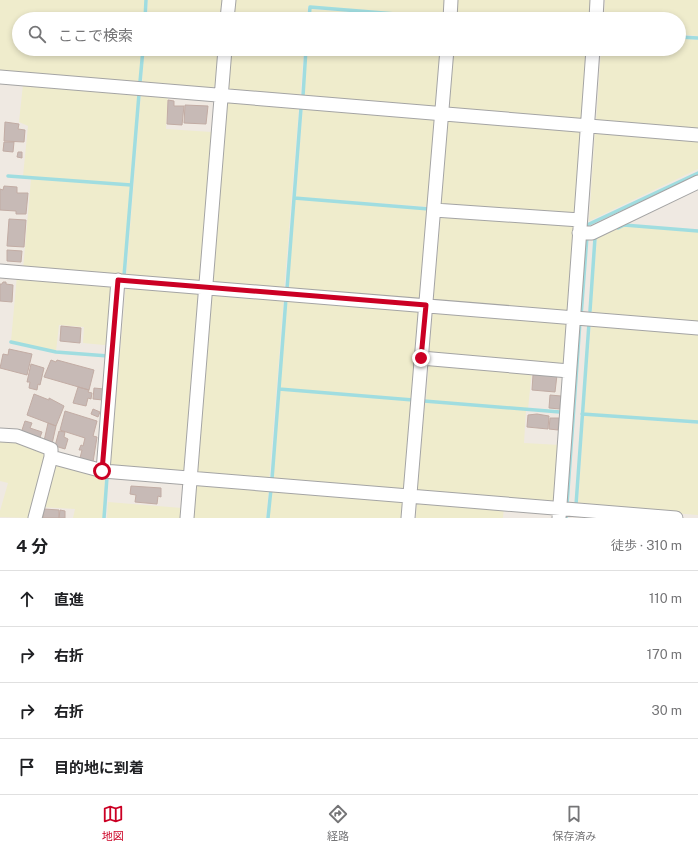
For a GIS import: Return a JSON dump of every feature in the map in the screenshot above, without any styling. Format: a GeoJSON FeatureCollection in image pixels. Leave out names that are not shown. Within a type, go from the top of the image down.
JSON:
{"type":"FeatureCollection","features":[{"type":"Feature","properties":{"kind":"street"},"geometry":{"type":"LineString","coordinates":[[228,12],[229,0]]}},
{"type":"Feature","properties":{"kind":"street"},"geometry":{"type":"LineString","coordinates":[[450,12],[451,0]]}},
{"type":"Feature","properties":{"kind":"street"},"geometry":{"type":"LineString","coordinates":[[596,12],[597,0]]}},
{"type":"Feature","properties":{"kind":"street"},"geometry":{"type":"LineString","coordinates":[[187,518],[224,56]]}},
{"type":"Feature","properties":{"kind":"street"},"geometry":{"type":"LineString","coordinates":[[408,518],[446,56]]}},
{"type":"Feature","properties":{"kind":"street"},"geometry":{"type":"LineString","coordinates":[[563,511],[569,371],[578,318],[587,126],[592,56]]}},
{"type":"Feature","properties":{"kind":"street"},"geometry":{"type":"LineString","coordinates":[[0,77],[698,135]]}},
{"type":"Feature","properties":{"kind":"street"},"geometry":{"type":"LineString","coordinates":[[434,210],[583,230],[698,182]]}},
{"type":"Feature","properties":{"kind":"street"},"geometry":{"type":"LineString","coordinates":[[0,271],[698,328]]}},
{"type":"Feature","properties":{"kind":"street"},"geometry":{"type":"LineString","coordinates":[[102,471],[118,280]]}},
{"type":"Feature","properties":{"kind":"street"},"geometry":{"type":"LineString","coordinates":[[421,358],[569,371]]}},
{"type":"Feature","properties":{"kind":"street"},"geometry":{"type":"LineString","coordinates":[[0,435],[17,436],[52,449],[35,518]]}},
{"type":"Feature","properties":{"kind":"street"},"geometry":{"type":"LineString","coordinates":[[51,457],[102,471],[410,496],[563,511],[676,518]]}},
{"type":"Feature","properties":{"kind":"shaded area"},"geometry":{"type":"Polygon","coordinates":[[[0,0],[145,0],[144,12],[12,12],[12,56],[141,56],[139,85],[0,73],[0,0]]]}},
{"type":"Feature","properties":{"kind":"shaded area"},"geometry":{"type":"Polygon","coordinates":[[[148,0],[224,0],[223,12],[147,12],[148,0]]]}},
{"type":"Feature","properties":{"kind":"shaded area"},"geometry":{"type":"Polygon","coordinates":[[[234,0],[448,0],[447,12],[383,12],[308,6],[308,12],[233,12],[234,0]]]}},
{"type":"Feature","properties":{"kind":"shaded area"},"geometry":{"type":"Polygon","coordinates":[[[458,0],[595,0],[594,12],[457,12],[458,0]]]}},
{"type":"Feature","properties":{"kind":"shaded area"},"geometry":{"type":"Polygon","coordinates":[[[605,0],[698,0],[698,36],[686,35],[686,12],[604,12],[605,0]]]}},
{"type":"Feature","properties":{"kind":"shaded area"},"geometry":{"type":"Polygon","coordinates":[[[311,9],[351,12],[311,12],[311,9]]]}},
{"type":"Feature","properties":{"kind":"shaded area"},"geometry":{"type":"Polygon","coordinates":[[[686,39],[698,40],[698,131],[596,123],[601,56],[686,56],[686,39]]]}},
{"type":"Feature","properties":{"kind":"shaded area"},"geometry":{"type":"Polygon","coordinates":[[[144,56],[219,56],[217,85],[209,89],[142,84],[144,56]]]}},
{"type":"Feature","properties":{"kind":"shaded area"},"geometry":{"type":"Polygon","coordinates":[[[230,56],[303,56],[300,98],[230,91],[228,88],[230,56]]]}},
{"type":"Feature","properties":{"kind":"shaded area"},"geometry":{"type":"Polygon","coordinates":[[[307,56],[442,56],[439,105],[435,109],[303,98],[307,56]]]}},
{"type":"Feature","properties":{"kind":"shaded area"},"geometry":{"type":"Polygon","coordinates":[[[453,56],[590,56],[581,121],[449,111],[453,56]]]}},
{"type":"Feature","properties":{"kind":"shaded area"},"geometry":{"type":"Polygon","coordinates":[[[23,84],[138,93],[130,184],[23,176],[28,126],[19,122],[23,84]]]}},
{"type":"Feature","properties":{"kind":"shaded area"},"geometry":{"type":"Polygon","coordinates":[[[141,93],[168,95],[166,129],[212,132],[201,278],[198,281],[126,278],[141,93]]]}},
{"type":"Feature","properties":{"kind":"shaded area"},"geometry":{"type":"Polygon","coordinates":[[[232,100],[299,106],[284,291],[213,283],[211,280],[225,106],[232,100]]]}},
{"type":"Feature","properties":{"kind":"shaded area"},"geometry":{"type":"Polygon","coordinates":[[[303,106],[437,119],[431,207],[296,197],[303,106]]]}},
{"type":"Feature","properties":{"kind":"shaded area"},"geometry":{"type":"Polygon","coordinates":[[[448,118],[583,129],[577,218],[441,207],[448,118]]]}},
{"type":"Feature","properties":{"kind":"shaded area"},"geometry":{"type":"Polygon","coordinates":[[[595,130],[698,139],[698,169],[589,221],[595,130]]]}},
{"type":"Feature","properties":{"kind":"shaded area"},"geometry":{"type":"Polygon","coordinates":[[[31,179],[130,186],[123,277],[23,270],[31,179]]]}},
{"type":"Feature","properties":{"kind":"shaded area"},"geometry":{"type":"Polygon","coordinates":[[[295,199],[431,210],[423,297],[418,301],[288,291],[295,199]]]}},
{"type":"Feature","properties":{"kind":"shaded area"},"geometry":{"type":"Polygon","coordinates":[[[441,213],[575,223],[570,311],[567,314],[433,303],[441,213]]]}},
{"type":"Feature","properties":{"kind":"shaded area"},"geometry":{"type":"Polygon","coordinates":[[[624,226],[698,232],[698,322],[591,314],[597,238],[624,226]]]}},
{"type":"Feature","properties":{"kind":"shaded area"},"geometry":{"type":"Polygon","coordinates":[[[17,275],[114,287],[110,343],[104,345],[83,343],[84,327],[59,325],[56,351],[11,341],[17,275]]]}},
{"type":"Feature","properties":{"kind":"shaded area"},"geometry":{"type":"Polygon","coordinates":[[[126,283],[200,294],[185,470],[179,474],[110,469],[126,283]]]}},
{"type":"Feature","properties":{"kind":"shaded area"},"geometry":{"type":"Polygon","coordinates":[[[216,291],[284,296],[269,482],[196,473],[210,295],[216,291]]]}},
{"type":"Feature","properties":{"kind":"shaded area"},"geometry":{"type":"Polygon","coordinates":[[[287,296],[422,312],[415,399],[280,388],[287,296]]]}},
{"type":"Feature","properties":{"kind":"shaded area"},"geometry":{"type":"Polygon","coordinates":[[[433,309],[569,324],[566,365],[429,355],[433,309]]]}},
{"type":"Feature","properties":{"kind":"shaded area"},"geometry":{"type":"Polygon","coordinates":[[[591,323],[698,331],[698,421],[584,413],[591,323]]]}},
{"type":"Feature","properties":{"kind":"shaded area"},"geometry":{"type":"Polygon","coordinates":[[[429,361],[532,370],[528,409],[426,400],[429,361]]]}},
{"type":"Feature","properties":{"kind":"shaded area"},"geometry":{"type":"Polygon","coordinates":[[[280,390],[415,401],[407,490],[272,482],[280,390]]]}},
{"type":"Feature","properties":{"kind":"shaded area"},"geometry":{"type":"Polygon","coordinates":[[[425,402],[526,410],[524,443],[560,445],[556,501],[551,505],[417,495],[425,402]]]}},
{"type":"Feature","properties":{"kind":"shaded area"},"geometry":{"type":"Polygon","coordinates":[[[584,415],[698,424],[698,515],[578,506],[584,415]]]}},
{"type":"Feature","properties":{"kind":"shaded area"},"geometry":{"type":"Polygon","coordinates":[[[0,438],[16,439],[45,454],[30,518],[0,517],[0,511],[8,483],[0,481],[0,438]]]}},
{"type":"Feature","properties":{"kind":"shaded area"},"geometry":{"type":"Polygon","coordinates":[[[53,465],[59,465],[105,478],[103,518],[73,518],[75,509],[40,507],[53,465]]]}},
{"type":"Feature","properties":{"kind":"shaded area"},"geometry":{"type":"Polygon","coordinates":[[[195,485],[269,487],[266,518],[192,518],[195,485]]]}},
{"type":"Feature","properties":{"kind":"shaded area"},"geometry":{"type":"Polygon","coordinates":[[[272,487],[402,498],[405,518],[269,518],[272,487]]]}},
{"type":"Feature","properties":{"kind":"shaded area"},"geometry":{"type":"Polygon","coordinates":[[[417,500],[504,507],[503,518],[416,518],[417,500]]]}},
{"type":"Feature","properties":{"kind":"shaded area"},"geometry":{"type":"Polygon","coordinates":[[[108,502],[182,508],[181,518],[107,518],[108,502]]]}},
{"type":"Feature","properties":{"kind":"building"},"geometry":{"type":"Polygon","coordinates":[[[168,100],[174,101],[174,106],[184,106],[182,125],[167,124],[168,100]]]}},
{"type":"Feature","properties":{"kind":"building"},"geometry":{"type":"Polygon","coordinates":[[[185,105],[208,106],[206,124],[184,123],[185,105]]]}},
{"type":"Feature","properties":{"kind":"building"},"geometry":{"type":"Polygon","coordinates":[[[5,122],[19,124],[18,129],[25,130],[24,142],[4,141],[5,122]]]}},
{"type":"Feature","properties":{"kind":"building"},"geometry":{"type":"Polygon","coordinates":[[[4,142],[14,142],[13,152],[3,151],[4,142]]]}},
{"type":"Feature","properties":{"kind":"building"},"geometry":{"type":"Polygon","coordinates":[[[18,152],[22,152],[22,158],[17,157],[18,152]]]}},
{"type":"Feature","properties":{"kind":"building"},"geometry":{"type":"Polygon","coordinates":[[[4,186],[17,187],[17,193],[28,193],[26,214],[16,214],[16,211],[0,210],[0,189],[3,190],[4,186]]]}},
{"type":"Feature","properties":{"kind":"building"},"geometry":{"type":"Polygon","coordinates":[[[9,219],[26,220],[24,247],[7,246],[9,219]]]}},
{"type":"Feature","properties":{"kind":"building"},"geometry":{"type":"Polygon","coordinates":[[[7,250],[22,251],[21,262],[7,261],[7,250]]]}},
{"type":"Feature","properties":{"kind":"building"},"geometry":{"type":"Polygon","coordinates":[[[3,282],[13,285],[12,302],[0,301],[0,284],[3,282]]]}},
{"type":"Feature","properties":{"kind":"building"},"geometry":{"type":"Polygon","coordinates":[[[61,326],[81,328],[80,343],[60,341],[61,326]]]}},
{"type":"Feature","properties":{"kind":"building"},"geometry":{"type":"Polygon","coordinates":[[[9,349],[32,354],[27,375],[0,368],[3,354],[8,355],[9,349]]]}},
{"type":"Feature","properties":{"kind":"building"},"geometry":{"type":"Polygon","coordinates":[[[51,360],[56,362],[57,360],[94,370],[89,390],[44,377],[51,360]]]}},
{"type":"Feature","properties":{"kind":"building"},"geometry":{"type":"Polygon","coordinates":[[[31,364],[44,368],[40,385],[38,384],[37,390],[29,388],[30,382],[27,382],[31,364]]]}},
{"type":"Feature","properties":{"kind":"building"},"geometry":{"type":"Polygon","coordinates":[[[533,375],[557,375],[555,392],[532,390],[533,375]]]}},
{"type":"Feature","properties":{"kind":"building"},"geometry":{"type":"Polygon","coordinates":[[[78,387],[89,390],[88,392],[92,393],[91,399],[88,398],[86,406],[73,403],[78,387]]]}},
{"type":"Feature","properties":{"kind":"building"},"geometry":{"type":"Polygon","coordinates":[[[94,388],[104,389],[103,400],[93,399],[94,388]]]}},
{"type":"Feature","properties":{"kind":"building"},"geometry":{"type":"Polygon","coordinates":[[[34,394],[49,400],[49,398],[64,406],[56,426],[27,415],[34,394]]]}},
{"type":"Feature","properties":{"kind":"building"},"geometry":{"type":"Polygon","coordinates":[[[550,395],[561,396],[560,409],[549,408],[550,395]]]}},
{"type":"Feature","properties":{"kind":"building"},"geometry":{"type":"Polygon","coordinates":[[[93,409],[100,412],[98,417],[91,414],[93,409]]]}},
{"type":"Feature","properties":{"kind":"building"},"geometry":{"type":"Polygon","coordinates":[[[65,411],[97,421],[93,436],[97,437],[93,462],[80,458],[82,450],[79,450],[81,445],[83,446],[85,438],[60,430],[65,411]]]}},
{"type":"Feature","properties":{"kind":"building"},"geometry":{"type":"Polygon","coordinates":[[[537,414],[549,416],[548,429],[527,427],[528,415],[537,414]]]}},
{"type":"Feature","properties":{"kind":"building"},"geometry":{"type":"Polygon","coordinates":[[[550,418],[559,418],[558,430],[549,429],[550,418]]]}},
{"type":"Feature","properties":{"kind":"building"},"geometry":{"type":"Polygon","coordinates":[[[25,421],[32,423],[30,428],[42,432],[39,440],[21,433],[25,421]]]}},
{"type":"Feature","properties":{"kind":"building"},"geometry":{"type":"Polygon","coordinates":[[[48,423],[56,426],[52,444],[44,441],[48,423]]]}},
{"type":"Feature","properties":{"kind":"building"},"geometry":{"type":"Polygon","coordinates":[[[59,431],[65,432],[64,437],[68,439],[65,449],[55,446],[59,431]]]}},
{"type":"Feature","properties":{"kind":"building"},"geometry":{"type":"Polygon","coordinates":[[[131,486],[161,488],[161,497],[158,496],[157,504],[135,502],[136,495],[130,494],[131,486]]]}},
{"type":"Feature","properties":{"kind":"building"},"geometry":{"type":"Polygon","coordinates":[[[44,509],[59,510],[59,518],[43,518],[44,509]]]}},
{"type":"Feature","properties":{"kind":"building"},"geometry":{"type":"Polygon","coordinates":[[[60,510],[65,511],[65,518],[59,518],[60,510]]]}},
{"type":"Feature","properties":{"kind":"waterway"},"geometry":{"type":"LineString","coordinates":[[145,12],[146,0]]}},
{"type":"Feature","properties":{"kind":"waterway"},"geometry":{"type":"LineString","coordinates":[[310,12],[310,7],[371,12]]}},
{"type":"Feature","properties":{"kind":"waterway"},"geometry":{"type":"LineString","coordinates":[[686,37],[698,38]]}},
{"type":"Feature","properties":{"kind":"waterway"},"geometry":{"type":"LineString","coordinates":[[140,82],[142,56]]}},
{"type":"Feature","properties":{"kind":"waterway"},"geometry":{"type":"LineString","coordinates":[[303,96],[306,56]]}},
{"type":"Feature","properties":{"kind":"waterway"},"geometry":{"type":"LineString","coordinates":[[124,276],[139,94]]}},
{"type":"Feature","properties":{"kind":"waterway"},"geometry":{"type":"LineString","coordinates":[[287,289],[301,108]]}},
{"type":"Feature","properties":{"kind":"waterway"},"geometry":{"type":"LineString","coordinates":[[587,230],[587,225],[698,173]]}},
{"type":"Feature","properties":{"kind":"waterway"},"geometry":{"type":"LineString","coordinates":[[8,176],[131,185]]}},
{"type":"Feature","properties":{"kind":"waterway"},"geometry":{"type":"LineString","coordinates":[[294,198],[429,209]]}},
{"type":"Feature","properties":{"kind":"waterway"},"geometry":{"type":"LineString","coordinates":[[618,228],[624,225],[698,231]]}},
{"type":"Feature","properties":{"kind":"waterway"},"geometry":{"type":"LineString","coordinates":[[581,316],[587,236]]}},
{"type":"Feature","properties":{"kind":"waterway"},"geometry":{"type":"LineString","coordinates":[[590,311],[595,238],[598,236]]}},
{"type":"Feature","properties":{"kind":"waterway"},"geometry":{"type":"LineString","coordinates":[[272,479],[286,298]]}},
{"type":"Feature","properties":{"kind":"waterway"},"geometry":{"type":"LineString","coordinates":[[566,518],[580,322]]}},
{"type":"Feature","properties":{"kind":"waterway"},"geometry":{"type":"LineString","coordinates":[[576,505],[589,323]]}},
{"type":"Feature","properties":{"kind":"waterway"},"geometry":{"type":"LineString","coordinates":[[11,342],[56,352],[108,356]]}},
{"type":"Feature","properties":{"kind":"waterway"},"geometry":{"type":"LineString","coordinates":[[279,389],[413,400]]}},
{"type":"Feature","properties":{"kind":"waterway"},"geometry":{"type":"LineString","coordinates":[[424,401],[560,412]]}},
{"type":"Feature","properties":{"kind":"waterway"},"geometry":{"type":"LineString","coordinates":[[582,414],[698,422]]}},
{"type":"Feature","properties":{"kind":"waterway"},"geometry":{"type":"LineString","coordinates":[[104,518],[107,477]]}},
{"type":"Feature","properties":{"kind":"waterway"},"geometry":{"type":"LineString","coordinates":[[268,518],[271,489]]}},
{"type":"Feature","properties":{"kind":"route"},"geometry":{"type":"LineString","coordinates":[[102,471],[118,280],[426,305],[421,358]]}}]}
